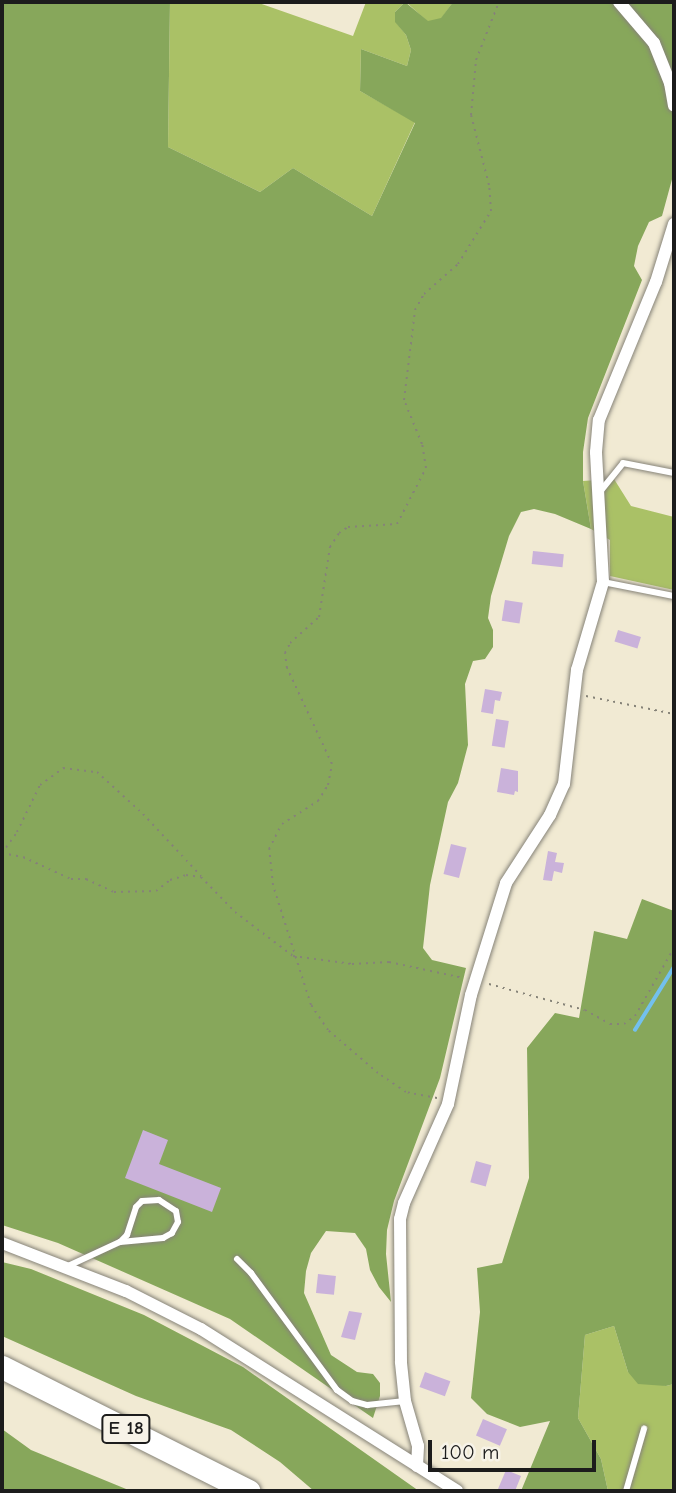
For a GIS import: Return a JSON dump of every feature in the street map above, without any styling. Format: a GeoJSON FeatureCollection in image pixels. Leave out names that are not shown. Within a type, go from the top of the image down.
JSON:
{"type":"FeatureCollection","features":[{"type":"Feature","properties":{"kind":"highway","name":"E 18"},"geometry":{"type":"LineString","coordinates":[[2,1367],[249,1491]]}},
{"type":"Feature","properties":{"kind":"highway","name":"E 18"},"geometry":{"type":"LineString","coordinates":[[2,1378],[217,1491]]}},
{"type":"Feature","properties":{"kind":"street"},"geometry":{"type":"LineString","coordinates":[[619,2],[654,43],[670,83],[674,106]]}},
{"type":"Feature","properties":{"kind":"street"},"geometry":{"type":"LineString","coordinates":[[417,1466],[418,1446],[405,1401],[399,1227],[404,1203],[449,1100],[475,980],[506,883],[550,815],[565,784],[577,670],[603,582],[596,452],[602,410],[659,273],[674,224]]}},
{"type":"Feature","properties":{"kind":"street"},"geometry":{"type":"LineString","coordinates":[[2,1243],[68,1266],[201,1329],[457,1491]]}},
{"type":"Feature","properties":{"kind":"lane"},"geometry":{"type":"LineString","coordinates":[[598,494],[623,463],[674,473]]}},
{"type":"Feature","properties":{"kind":"lane"},"geometry":{"type":"LineString","coordinates":[[603,582],[674,596]]}},
{"type":"Feature","properties":{"kind":"lane"},"geometry":{"type":"LineString","coordinates":[[68,1266],[120,1242],[163,1238],[172,1233],[178,1222],[176,1211],[159,1200],[142,1201],[136,1207],[127,1235],[120,1242]]}},
{"type":"Feature","properties":{"kind":"lane"},"geometry":{"type":"LineString","coordinates":[[237,1259],[251,1273],[337,1390],[352,1401],[367,1405],[405,1401]]}},
{"type":"Feature","properties":{"kind":"lane"},"geometry":{"type":"LineString","coordinates":[[626,1491],[644,1429]]}},
{"type":"Feature","properties":{"kind":"path"},"geometry":{"type":"LineString","coordinates":[[449,1100],[406,1092],[378,1073],[328,1030],[311,1005],[293,956],[273,885],[269,849],[282,824],[318,801],[328,785],[332,764],[287,668],[285,653],[290,643],[319,618],[330,547],[339,533],[348,527],[397,524],[426,468],[422,444],[404,400],[415,310],[424,294],[458,264],[491,211],[489,185],[471,115],[476,60],[499,2]]}},
{"type":"Feature","properties":{"kind":"path"},"geometry":{"type":"LineString","coordinates":[[575,694],[674,714]]}},
{"type":"Feature","properties":{"kind":"path"},"geometry":{"type":"LineString","coordinates":[[201,877],[186,875],[170,880],[156,891],[114,892],[86,878],[71,878],[23,857],[2,853],[17,832],[40,785],[64,768],[97,772],[143,814],[235,912],[293,956],[352,964],[389,962],[475,980],[585,1010],[610,1024],[624,1024],[635,1016],[674,948]]}},
{"type":"Feature","properties":{"kind":"green space"},"geometry":{"type":"Polygon","coordinates":[[[2,2],[170,2],[168,147],[260,192],[293,168],[372,216],[415,123],[360,91],[361,49],[407,66],[411,50],[406,35],[395,22],[395,12],[405,2],[428,21],[441,18],[453,2],[674,2],[674,172],[662,216],[649,222],[638,246],[634,266],[642,280],[588,418],[583,452],[583,481],[591,529],[555,514],[534,509],[521,512],[509,536],[491,596],[488,618],[493,630],[493,647],[485,659],[473,661],[465,684],[468,745],[458,783],[448,802],[430,885],[423,948],[432,960],[466,968],[440,1078],[394,1201],[387,1230],[386,1254],[391,1302],[370,1270],[366,1249],[355,1233],[326,1231],[311,1253],[306,1271],[304,1293],[331,1355],[357,1372],[373,1374],[380,1383],[380,1396],[373,1418],[230,1319],[58,1243],[2,1225],[2,2]]]}},
{"type":"Feature","properties":{"kind":"green space"},"geometry":{"type":"Polygon","coordinates":[[[170,2],[256,2],[353,36],[366,2],[405,2],[395,12],[395,21],[406,35],[411,50],[407,66],[361,49],[360,91],[415,122],[372,216],[293,168],[260,192],[168,147],[170,2]]]}},
{"type":"Feature","properties":{"kind":"green space"},"geometry":{"type":"Polygon","coordinates":[[[406,2],[453,2],[441,19],[428,22],[406,2]]]}},
{"type":"Feature","properties":{"kind":"green space"},"geometry":{"type":"Polygon","coordinates":[[[614,479],[631,506],[674,517],[674,590],[610,576],[610,540],[591,529],[583,481],[614,479]]]}},
{"type":"Feature","properties":{"kind":"green space"},"geometry":{"type":"Polygon","coordinates":[[[642,899],[674,911],[674,1384],[638,1384],[628,1372],[614,1326],[585,1335],[578,1418],[601,1459],[608,1491],[521,1491],[550,1421],[520,1427],[487,1414],[471,1398],[480,1312],[477,1268],[502,1263],[529,1178],[527,1048],[555,1013],[579,1018],[594,931],[627,939],[642,899]]]}},
{"type":"Feature","properties":{"kind":"green space"},"geometry":{"type":"Polygon","coordinates":[[[2,1262],[31,1269],[144,1315],[243,1367],[419,1491],[314,1491],[280,1462],[231,1430],[136,1396],[2,1336],[2,1262]]]}},
{"type":"Feature","properties":{"kind":"green space"},"geometry":{"type":"Polygon","coordinates":[[[614,1326],[628,1372],[666,1386],[674,1384],[674,1491],[608,1491],[601,1459],[578,1418],[585,1335],[614,1326]]]}},
{"type":"Feature","properties":{"kind":"green space"},"geometry":{"type":"Polygon","coordinates":[[[2,1429],[31,1450],[131,1491],[2,1491],[2,1429]]]}},
{"type":"Feature","properties":{"kind":"building"},"geometry":{"type":"Polygon","coordinates":[[[533,551],[564,554],[562,567],[532,564],[533,551]]]}},
{"type":"Feature","properties":{"kind":"building"},"geometry":{"type":"Polygon","coordinates":[[[505,600],[523,603],[519,624],[502,621],[505,600]]]}},
{"type":"Feature","properties":{"kind":"building"},"geometry":{"type":"Polygon","coordinates":[[[618,630],[641,637],[637,648],[614,641],[618,630]]]}},
{"type":"Feature","properties":{"kind":"building"},"geometry":{"type":"Polygon","coordinates":[[[485,689],[502,692],[500,701],[495,700],[493,714],[481,712],[485,689]]]}},
{"type":"Feature","properties":{"kind":"building"},"geometry":{"type":"Polygon","coordinates":[[[496,719],[509,721],[505,748],[492,746],[496,719]]]}},
{"type":"Feature","properties":{"kind":"building"},"geometry":{"type":"Polygon","coordinates":[[[501,768],[518,771],[518,792],[515,791],[514,795],[497,792],[501,768]]]}},
{"type":"Feature","properties":{"kind":"building"},"geometry":{"type":"Polygon","coordinates":[[[451,844],[467,848],[459,878],[444,874],[451,844]]]}},
{"type":"Feature","properties":{"kind":"building"},"geometry":{"type":"Polygon","coordinates":[[[548,851],[557,853],[555,862],[564,863],[562,873],[554,871],[552,881],[543,880],[548,851]]]}},
{"type":"Feature","properties":{"kind":"building"},"geometry":{"type":"Polygon","coordinates":[[[143,1130],[168,1140],[159,1164],[221,1188],[212,1212],[125,1178],[143,1130]]]}},
{"type":"Feature","properties":{"kind":"building"},"geometry":{"type":"Polygon","coordinates":[[[476,1161],[491,1165],[486,1186],[470,1182],[476,1161]]]}},
{"type":"Feature","properties":{"kind":"building"},"geometry":{"type":"Polygon","coordinates":[[[318,1274],[336,1276],[334,1295],[316,1293],[318,1274]]]}},
{"type":"Feature","properties":{"kind":"building"},"geometry":{"type":"Polygon","coordinates":[[[349,1311],[362,1313],[355,1340],[341,1337],[349,1311]]]}},
{"type":"Feature","properties":{"kind":"building"},"geometry":{"type":"Polygon","coordinates":[[[425,1372],[450,1381],[445,1396],[420,1387],[425,1372]]]}},
{"type":"Feature","properties":{"kind":"building"},"geometry":{"type":"Polygon","coordinates":[[[483,1419],[507,1429],[500,1446],[476,1436],[483,1419]]]}},
{"type":"Feature","properties":{"kind":"building"},"geometry":{"type":"Polygon","coordinates":[[[506,1470],[521,1476],[515,1491],[498,1489],[506,1470]]]}},
{"type":"Feature","properties":{"kind":"waterway"},"geometry":{"type":"LineString","coordinates":[[635,1030],[674,967]]}}]}
